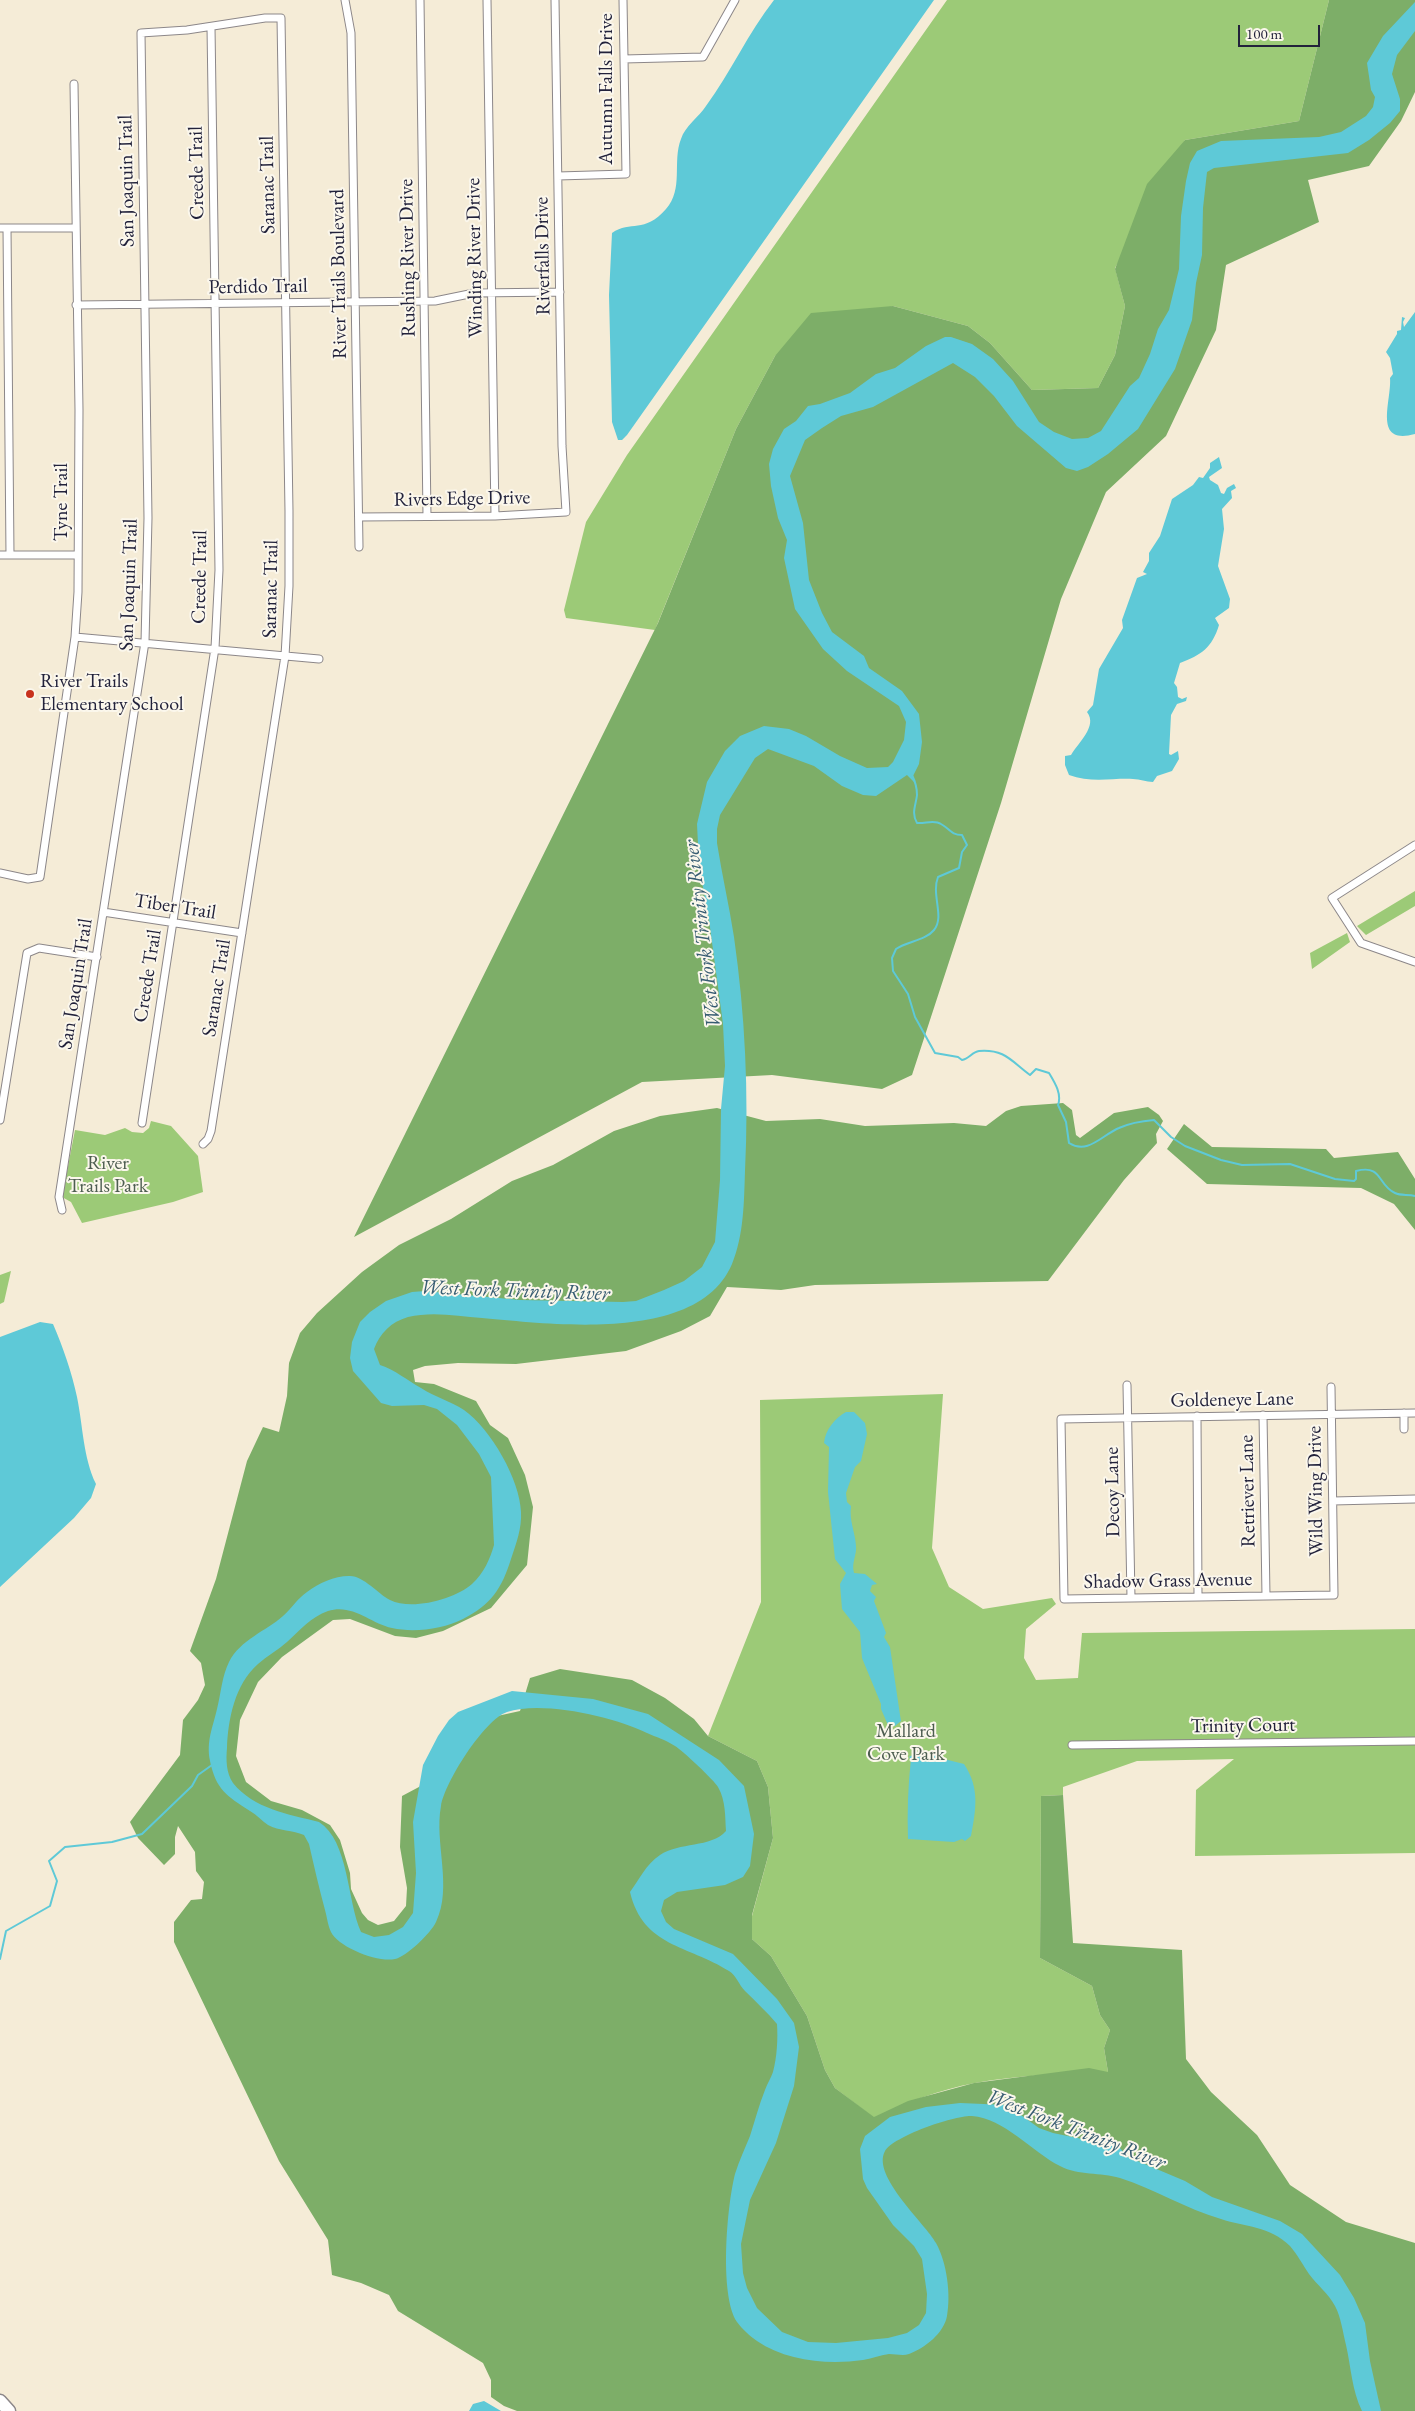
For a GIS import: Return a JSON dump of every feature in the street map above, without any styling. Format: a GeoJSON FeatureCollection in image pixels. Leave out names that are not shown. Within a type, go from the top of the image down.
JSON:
{"type":"FeatureCollection","features":[{"type":"Feature","properties":{"kind":"highway"},"geometry":{"type":"LineString","coordinates":[[0,2401],[9,2411]]}},
{"type":"Feature","properties":{"kind":"street","name":"River Trails Boulevard"},"geometry":{"type":"LineString","coordinates":[[345,0],[352,33],[359,547]]}},
{"type":"Feature","properties":{"kind":"street","name":"Rushing River Drive"},"geometry":{"type":"LineString","coordinates":[[420,0],[427,516]]}},
{"type":"Feature","properties":{"kind":"street","name":"Winding River Drive"},"geometry":{"type":"LineString","coordinates":[[487,0],[495,516]]}},
{"type":"Feature","properties":{"kind":"street","name":"Riverfalls Drive"},"geometry":{"type":"LineString","coordinates":[[555,0],[562,446],[566,512]]}},
{"type":"Feature","properties":{"kind":"street","name":"Autumn Falls Drive"},"geometry":{"type":"LineString","coordinates":[[558,176],[626,174],[623,0]]}},
{"type":"Feature","properties":{"kind":"street"},"geometry":{"type":"LineString","coordinates":[[624,58],[703,57],[735,0]]}},
{"type":"Feature","properties":{"kind":"street","name":"Saranac Trail"},"geometry":{"type":"LineString","coordinates":[[203,1144],[208,1139],[211,1131],[285,656],[289,577],[281,18],[265,18],[211,27]]}},
{"type":"Feature","properties":{"kind":"street","name":"San Joaquin Trail"},"geometry":{"type":"LineString","coordinates":[[62,1210],[59,1197],[144,642],[148,560],[141,33],[211,27]]}},
{"type":"Feature","properties":{"kind":"street","name":"Creede Trail"},"geometry":{"type":"LineString","coordinates":[[142,1123],[215,648],[218,570],[211,27]]}},
{"type":"Feature","properties":{"kind":"street","name":"Tyne Trail"},"geometry":{"type":"LineString","coordinates":[[0,873],[28,878],[40,877],[75,637],[78,555],[79,410],[74,84]]}},
{"type":"Feature","properties":{"kind":"street"},"geometry":{"type":"LineString","coordinates":[[10,556],[3,228],[75,228]]}},
{"type":"Feature","properties":{"kind":"street","name":"Perdido Trail"},"geometry":{"type":"LineString","coordinates":[[76,305],[425,301],[492,292],[560,292]]}},
{"type":"Feature","properties":{"kind":"street","name":"Rivers Edge Drive"},"geometry":{"type":"LineString","coordinates":[[359,517],[495,516],[566,512]]}},
{"type":"Feature","properties":{"kind":"street"},"geometry":{"type":"LineString","coordinates":[[0,555],[78,555]]}},
{"type":"Feature","properties":{"kind":"street"},"geometry":{"type":"LineString","coordinates":[[75,637],[215,648],[319,659]]}},
{"type":"Feature","properties":{"kind":"street"},"geometry":{"type":"LineString","coordinates":[[1415,845],[1332,898],[1361,943],[1415,962]]}},
{"type":"Feature","properties":{"kind":"street","name":"Tiber Trail"},"geometry":{"type":"LineString","coordinates":[[104,912],[242,934]]}},
{"type":"Feature","properties":{"kind":"street"},"geometry":{"type":"LineString","coordinates":[[0,1120],[27,953],[38,948],[96,957]]}},
{"type":"Feature","properties":{"kind":"street","name":"Decoy Lane"},"geometry":{"type":"LineString","coordinates":[[1127,1385],[1131,1598]]}},
{"type":"Feature","properties":{"kind":"street","name":"Wild Wing Drive"},"geometry":{"type":"LineString","coordinates":[[1331,1387],[1334,1595]]}},
{"type":"Feature","properties":{"kind":"street"},"geometry":{"type":"LineString","coordinates":[[1404,1413],[1404,1429]]}},
{"type":"Feature","properties":{"kind":"street","name":"Goldeneye Lane"},"geometry":{"type":"LineString","coordinates":[[1061,1419],[1415,1413]]}},
{"type":"Feature","properties":{"kind":"street","name":"Retriever Lane"},"geometry":{"type":"LineString","coordinates":[[1263,1415],[1266,1596]]}},
{"type":"Feature","properties":{"kind":"street"},"geometry":{"type":"LineString","coordinates":[[1197,1416],[1198,1597]]}},
{"type":"Feature","properties":{"kind":"street","name":"Shadow Grass Avenue"},"geometry":{"type":"LineString","coordinates":[[1061,1419],[1064,1599],[1334,1595]]}},
{"type":"Feature","properties":{"kind":"street"},"geometry":{"type":"LineString","coordinates":[[1333,1501],[1415,1499]]}},
{"type":"Feature","properties":{"kind":"street","name":"Trinity Court"},"geometry":{"type":"LineString","coordinates":[[1072,1745],[1415,1741]]}},
{"type":"Feature","properties":{"kind":"green space"},"geometry":{"type":"Polygon","coordinates":[[[947,0],[1329,0],[1299,121],[1185,140],[1115,268],[1125,306],[1115,355],[1098,388],[1032,390],[990,343],[968,326],[893,306],[775,356],[736,429],[655,630],[566,618],[564,610],[586,522],[627,455],[947,0]]]}},
{"type":"Feature","properties":{"kind":"green space"},"geometry":{"type":"Polygon","coordinates":[[[1329,0],[1415,0],[1415,92],[1401,121],[1369,166],[1308,180],[1319,222],[1226,265],[1216,330],[1166,436],[1106,492],[1061,599],[1001,803],[912,1075],[882,1089],[772,1075],[642,1082],[354,1237],[658,623],[736,429],[775,356],[811,313],[893,306],[968,326],[990,343],[1032,390],[1098,388],[1115,355],[1125,306],[1115,269],[1147,184],[1185,140],[1299,121],[1329,0]]]}},
{"type":"Feature","properties":{"kind":"green space"},"geometry":{"type":"Polygon","coordinates":[[[1415,891],[1415,906],[1366,935],[1357,926],[1415,891]]]}},
{"type":"Feature","properties":{"kind":"green space"},"geometry":{"type":"Polygon","coordinates":[[[1347,933],[1350,942],[1312,969],[1310,953],[1347,933]]]}},
{"type":"Feature","properties":{"kind":"green space"},"geometry":{"type":"Polygon","coordinates":[[[1063,1103],[1072,1110],[1076,1135],[1080,1138],[1114,1113],[1148,1107],[1159,1115],[1163,1121],[1156,1134],[1157,1143],[1124,1180],[1048,1281],[815,1285],[781,1290],[727,1287],[710,1316],[681,1331],[626,1351],[516,1364],[458,1363],[425,1366],[413,1370],[415,1382],[434,1384],[476,1401],[490,1425],[508,1438],[525,1475],[533,1507],[527,1565],[491,1608],[443,1631],[416,1638],[395,1636],[350,1619],[333,1620],[282,1657],[258,1682],[240,1720],[236,1756],[246,1782],[271,1801],[302,1810],[330,1825],[340,1840],[350,1873],[351,1889],[362,1913],[368,1920],[378,1925],[394,1921],[406,1906],[407,1888],[400,1847],[402,1796],[434,1779],[488,1718],[520,1711],[530,1678],[560,1669],[632,1680],[665,1698],[694,1719],[708,1736],[757,1761],[768,1787],[773,1838],[752,1915],[752,1939],[771,1956],[807,2016],[825,2070],[835,2088],[874,2117],[908,2101],[974,2083],[1089,2068],[1108,2072],[1104,2048],[1110,2030],[1100,2015],[1092,1986],[1040,1958],[1041,1796],[1063,1795],[1073,1943],[1182,1950],[1186,2059],[1211,2092],[1257,2135],[1290,2185],[1346,2222],[1415,2243],[1415,2411],[517,2411],[504,2406],[491,2397],[491,2380],[483,2363],[398,2311],[389,2295],[361,2283],[332,2275],[328,2240],[279,2161],[174,1942],[174,1922],[191,1900],[202,1899],[204,1882],[196,1871],[195,1852],[178,1826],[175,1837],[175,1854],[164,1865],[138,1838],[130,1822],[180,1755],[183,1720],[198,1700],[205,1685],[201,1663],[190,1651],[216,1579],[247,1461],[263,1427],[279,1432],[287,1396],[289,1363],[300,1333],[317,1313],[362,1272],[399,1245],[451,1219],[512,1181],[553,1165],[614,1131],[660,1116],[717,1108],[766,1121],[820,1119],[865,1126],[954,1123],[986,1126],[1006,1111],[1021,1106],[1063,1103]]]}},
{"type":"Feature","properties":{"kind":"green space","name":"River Trails Park"},"geometry":{"type":"Polygon","coordinates":[[[151,1121],[171,1126],[198,1156],[203,1192],[173,1202],[82,1223],[71,1202],[62,1197],[75,1130],[105,1135],[125,1128],[132,1132],[143,1133],[149,1128],[151,1121]]]}},
{"type":"Feature","properties":{"kind":"green space"},"geometry":{"type":"Polygon","coordinates":[[[1184,1124],[1212,1147],[1326,1149],[1334,1158],[1398,1152],[1415,1179],[1415,1230],[1394,1204],[1361,1188],[1207,1184],[1167,1149],[1184,1124]]]}},
{"type":"Feature","properties":{"kind":"green space"},"geometry":{"type":"Polygon","coordinates":[[[11,1271],[4,1302],[0,1304],[0,1275],[11,1271]]]}},
{"type":"Feature","properties":{"kind":"green space","name":"Mallard Cove Park"},"geometry":{"type":"Polygon","coordinates":[[[943,1394],[932,1548],[949,1587],[983,1609],[1052,1598],[1056,1604],[1026,1629],[1024,1658],[1036,1680],[1078,1678],[1082,1633],[1415,1629],[1415,1853],[1195,1856],[1196,1790],[1234,1759],[1137,1761],[1063,1787],[1063,1795],[1041,1796],[1040,1958],[1092,1986],[1100,2015],[1110,2030],[1104,2048],[1108,2072],[1058,2074],[975,2083],[923,2097],[874,2118],[835,2088],[825,2070],[807,2016],[771,1956],[752,1939],[752,1916],[773,1838],[768,1787],[757,1761],[708,1736],[761,1602],[760,1400],[943,1394]]]}},
{"type":"Feature","properties":{"kind":"water"},"geometry":{"type":"Polygon","coordinates":[[[774,0],[934,0],[627,435],[622,440],[618,440],[612,422],[609,295],[612,233],[625,227],[651,221],[666,209],[675,193],[677,157],[683,134],[715,93],[774,0]]]}},
{"type":"Feature","properties":{"kind":"water"},"geometry":{"type":"Polygon","coordinates":[[[1415,2],[1415,31],[1397,55],[1392,74],[1400,99],[1400,111],[1390,123],[1369,140],[1348,153],[1214,168],[1207,172],[1203,208],[1202,255],[1196,283],[1192,320],[1175,369],[1138,429],[1108,454],[1088,467],[1077,471],[1066,468],[1017,426],[994,396],[975,377],[953,363],[873,407],[841,416],[805,440],[790,476],[803,523],[809,580],[832,632],[864,656],[869,668],[902,691],[919,714],[922,742],[919,764],[913,776],[915,783],[907,775],[876,796],[863,795],[842,786],[814,766],[768,749],[755,758],[720,815],[717,843],[738,966],[746,1083],[744,1206],[739,1242],[732,1264],[714,1290],[688,1307],[656,1318],[620,1323],[583,1325],[426,1314],[402,1319],[387,1329],[379,1338],[374,1349],[380,1365],[464,1410],[484,1429],[494,1442],[510,1471],[519,1499],[521,1524],[504,1579],[488,1602],[473,1614],[438,1628],[410,1630],[392,1628],[353,1612],[337,1609],[328,1611],[306,1624],[250,1672],[238,1692],[231,1714],[227,1761],[229,1775],[233,1783],[241,1792],[261,1805],[319,1822],[329,1831],[342,1857],[356,1919],[361,1932],[374,1937],[389,1935],[403,1927],[413,1913],[416,1873],[413,1822],[423,1765],[438,1736],[449,1720],[458,1712],[512,1691],[593,1699],[648,1714],[719,1760],[744,1786],[754,1834],[750,1866],[743,1877],[725,1885],[677,1892],[664,1900],[661,1911],[666,1922],[674,1929],[733,1954],[777,1999],[794,2023],[799,2047],[794,2086],[776,2143],[750,2200],[741,2244],[743,2273],[747,2288],[757,2308],[782,2332],[808,2342],[836,2343],[888,2338],[907,2333],[919,2325],[926,2313],[927,2294],[922,2259],[914,2246],[893,2225],[867,2188],[863,2179],[860,2149],[865,2136],[890,2117],[926,2107],[960,2103],[1007,2105],[1039,2128],[1087,2140],[1105,2140],[1119,2147],[1128,2157],[1185,2181],[1212,2197],[1280,2221],[1302,2234],[1340,2275],[1354,2298],[1365,2323],[1370,2361],[1381,2411],[1362,2411],[1354,2387],[1343,2330],[1337,2310],[1330,2297],[1309,2274],[1293,2249],[1282,2239],[1257,2228],[1208,2215],[1120,2178],[1067,2169],[1049,2160],[1007,2129],[984,2118],[972,2116],[939,2123],[900,2139],[885,2151],[883,2161],[892,2186],[936,2243],[943,2260],[949,2298],[947,2316],[938,2334],[927,2344],[907,2355],[889,2354],[863,2360],[836,2362],[794,2357],[768,2348],[739,2325],[731,2309],[726,2271],[727,2227],[732,2188],[735,2174],[773,2072],[777,2048],[777,2024],[745,1991],[731,1973],[714,1962],[669,1942],[656,1934],[645,1924],[636,1910],[630,1892],[647,1867],[660,1855],[676,1848],[704,1843],[720,1836],[726,1831],[724,1803],[721,1792],[716,1784],[675,1746],[665,1740],[617,1721],[558,1709],[522,1709],[507,1712],[498,1717],[477,1739],[458,1768],[444,1795],[439,1820],[443,1894],[436,1922],[424,1938],[405,1954],[395,1959],[379,1959],[350,1948],[335,1938],[331,1932],[309,1844],[304,1835],[268,1825],[235,1801],[219,1786],[212,1771],[209,1747],[210,1734],[223,1679],[229,1662],[246,1642],[283,1616],[304,1594],[322,1583],[338,1577],[354,1576],[360,1578],[390,1600],[399,1603],[421,1604],[444,1599],[472,1584],[486,1566],[491,1555],[494,1545],[491,1477],[479,1454],[457,1425],[437,1409],[424,1405],[392,1406],[381,1403],[353,1371],[350,1358],[352,1342],[360,1322],[370,1312],[386,1301],[412,1292],[425,1291],[520,1300],[636,1301],[684,1281],[702,1267],[715,1242],[720,1180],[721,1109],[725,1066],[723,1024],[709,920],[699,865],[697,824],[707,782],[725,751],[740,736],[764,726],[789,729],[867,768],[888,767],[893,762],[904,740],[906,722],[899,706],[847,671],[823,649],[795,609],[784,558],[787,540],[778,518],[771,486],[769,464],[773,449],[784,429],[796,421],[808,406],[820,404],[850,393],[876,374],[895,368],[926,346],[945,337],[951,337],[972,344],[993,359],[1013,381],[1039,422],[1054,432],[1072,439],[1088,438],[1101,431],[1130,386],[1139,378],[1150,354],[1158,329],[1169,310],[1179,269],[1181,216],[1186,181],[1190,163],[1197,151],[1221,141],[1319,137],[1341,132],[1366,116],[1373,107],[1375,97],[1371,90],[1367,63],[1383,36],[1415,2]]]}},
{"type":"Feature","properties":{"kind":"water"},"geometry":{"type":"Polygon","coordinates":[[[1415,312],[1415,434],[1402,436],[1393,433],[1387,419],[1390,378],[1393,374],[1390,358],[1386,352],[1397,331],[1401,330],[1402,317],[1405,318],[1403,322],[1404,327],[1415,312]]]}},
{"type":"Feature","properties":{"kind":"water"},"geometry":{"type":"Polygon","coordinates":[[[1219,457],[1222,468],[1209,477],[1210,480],[1218,485],[1221,493],[1224,494],[1227,488],[1234,484],[1236,488],[1231,491],[1232,498],[1222,509],[1224,529],[1218,566],[1230,599],[1229,608],[1215,618],[1219,625],[1213,640],[1205,650],[1180,663],[1174,683],[1177,687],[1178,697],[1182,699],[1187,697],[1186,701],[1177,704],[1171,715],[1169,754],[1171,755],[1178,751],[1179,759],[1172,771],[1157,776],[1153,782],[1133,779],[1085,779],[1069,775],[1065,765],[1065,756],[1071,755],[1089,729],[1090,717],[1087,712],[1093,705],[1099,669],[1123,628],[1122,620],[1137,578],[1147,574],[1143,572],[1149,561],[1149,553],[1160,536],[1172,499],[1193,485],[1199,477],[1203,478],[1210,468],[1210,463],[1219,457]]]}},
{"type":"Feature","properties":{"kind":"water"},"geometry":{"type":"Polygon","coordinates":[[[40,1322],[53,1324],[67,1360],[77,1397],[88,1463],[96,1484],[91,1498],[74,1518],[0,1587],[0,1337],[40,1322]]]}},
{"type":"Feature","properties":{"kind":"water"},"geometry":{"type":"Polygon","coordinates":[[[846,1412],[854,1412],[865,1423],[867,1434],[861,1461],[855,1467],[846,1493],[847,1502],[851,1506],[856,1546],[853,1569],[854,1573],[865,1574],[877,1584],[872,1585],[870,1591],[876,1597],[874,1601],[886,1633],[884,1637],[890,1647],[901,1721],[895,1726],[888,1725],[862,1658],[860,1632],[842,1609],[840,1584],[846,1573],[835,1559],[828,1492],[829,1447],[824,1443],[831,1425],[846,1412]]]}},
{"type":"Feature","properties":{"kind":"water"},"geometry":{"type":"Polygon","coordinates":[[[920,1751],[931,1752],[944,1759],[964,1764],[969,1773],[975,1790],[975,1808],[971,1836],[965,1841],[962,1839],[954,1842],[908,1839],[911,1759],[909,1757],[920,1751]]]}},
{"type":"Feature","properties":{"kind":"water"},"geometry":{"type":"Polygon","coordinates":[[[484,2401],[501,2411],[469,2411],[473,2404],[484,2401]]]}},
{"type":"Feature","properties":{"kind":"waterway"},"geometry":{"type":"LineString","coordinates":[[912,775],[917,790],[914,812],[917,823],[938,823],[953,833],[962,835],[967,845],[962,852],[959,868],[938,877],[936,884],[938,919],[934,930],[921,939],[896,949],[892,958],[893,971],[908,994],[915,1017],[935,1053],[958,1057],[962,1060],[979,1051],[995,1052],[1007,1057],[1030,1075],[1036,1069],[1049,1073],[1056,1085],[1058,1105],[1066,1122],[1069,1143],[1076,1146],[1082,1147],[1095,1143],[1113,1131],[1127,1125],[1154,1120],[1171,1137],[1185,1146],[1221,1160],[1242,1165],[1290,1164],[1335,1179],[1354,1181],[1356,1179],[1356,1171],[1371,1170],[1395,1193],[1415,1196]]}},
{"type":"Feature","properties":{"kind":"waterway"},"geometry":{"type":"LineString","coordinates":[[0,1959],[6,1931],[50,1906],[57,1881],[49,1861],[65,1847],[112,1842],[142,1834],[192,1786],[198,1775],[212,1765]]}},
{"type":"Feature","properties":{"kind":"place","name":"River Trails Elementary School"},"geometry":{"type":"Point","coordinates":[30,694]}},
{"type":"Feature","properties":{"kind":"water label","name":"West Fork Trinity River"},"geometry":{"type":"Point","coordinates":[703,934]}},
{"type":"Feature","properties":{"kind":"water label","name":"West Fork Trinity River"},"geometry":{"type":"Point","coordinates":[515,1291]}},
{"type":"Feature","properties":{"kind":"water label","name":"West Fork Trinity River"},"geometry":{"type":"Point","coordinates":[1076,2130]}}]}
